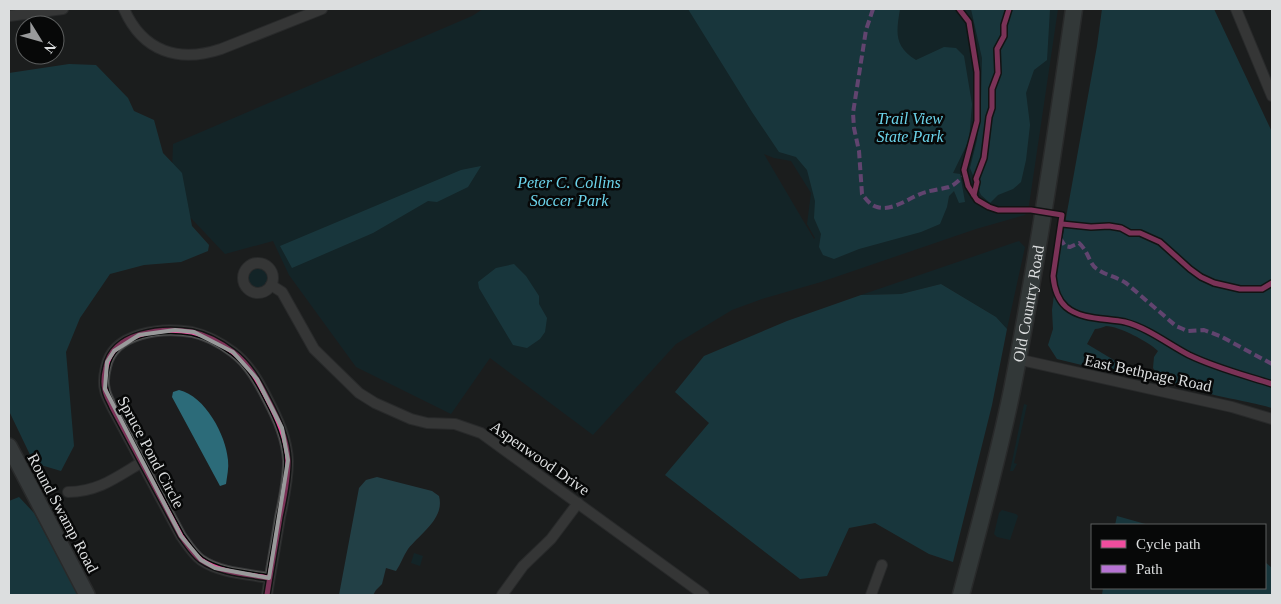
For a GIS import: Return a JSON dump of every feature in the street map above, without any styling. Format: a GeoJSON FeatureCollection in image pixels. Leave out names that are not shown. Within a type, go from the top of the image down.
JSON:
{"type":"FeatureCollection","features":[{"type":"Feature","properties":{"kind":"main road","name":"Old Country Road"},"geometry":{"type":"LineString","coordinates":[[961,595],[1012,389],[1052,166],[1074,9]]}},
{"type":"Feature","properties":{"kind":"main road","name":"Round Swamp Road"},"geometry":{"type":"LineString","coordinates":[[9,446],[87,595]]}},
{"type":"Feature","properties":{"kind":"street"},"geometry":{"type":"LineString","coordinates":[[9,16],[63,9]]}},
{"type":"Feature","properties":{"kind":"street"},"geometry":{"type":"LineString","coordinates":[[124,9],[139,33],[153,45],[166,52],[190,56],[221,49],[322,9]]}},
{"type":"Feature","properties":{"kind":"street"},"geometry":{"type":"LineString","coordinates":[[1236,9],[1272,96]]}},
{"type":"Feature","properties":{"kind":"street","name":"Aspenwood Drive"},"geometry":{"type":"LineString","coordinates":[[271,285],[282,292],[314,349],[359,393],[375,403],[411,418],[427,423],[455,424],[481,433],[704,595]]}},
{"type":"Feature","properties":{"kind":"street","name":"Spruce Pond Circle"},"geometry":{"type":"LineString","coordinates":[[267,595],[288,460],[282,428],[257,379],[233,352],[215,340],[194,332],[175,330],[154,331],[138,335],[124,342],[114,351],[107,362],[104,376],[105,389],[112,407],[181,536],[200,560],[215,568],[269,578]]}},
{"type":"Feature","properties":{"kind":"street","name":"East Bethpage Road"},"geometry":{"type":"LineString","coordinates":[[1017,359],[1232,407],[1272,419]]}},
{"type":"Feature","properties":{"kind":"street"},"geometry":{"type":"LineString","coordinates":[[68,492],[83,492],[102,486],[142,462]]}},
{"type":"Feature","properties":{"kind":"street"},"geometry":{"type":"LineString","coordinates":[[502,595],[523,566],[551,539],[578,503]]}},
{"type":"Feature","properties":{"kind":"street"},"geometry":{"type":"LineString","coordinates":[[871,595],[882,565]]}},
{"type":"Feature","properties":{"kind":"highlighted area"},"geometry":{"type":"Polygon","coordinates":[[[175,330],[194,332],[233,352],[257,379],[282,428],[288,460],[269,578],[215,568],[201,560],[181,536],[105,389],[107,362],[114,351],[139,335],[175,330]]]}},
{"type":"Feature","properties":{"kind":"green space","name":"Peter C. Collins Soccer Park"},"geometry":{"type":"Polygon","coordinates":[[[483,9],[1058,9],[1028,212],[1025,215],[976,229],[732,310],[676,344],[593,435],[490,358],[451,414],[356,367],[289,275],[273,241],[225,254],[171,197],[173,144],[472,16],[483,9]],[[764,154],[814,239],[807,224],[811,193],[791,161],[764,154]]]}},
{"type":"Feature","properties":{"kind":"green space","name":"Trail View State Park"},"geometry":{"type":"Polygon","coordinates":[[[688,9],[900,9],[898,38],[904,49],[916,60],[944,47],[956,48],[964,56],[972,104],[969,140],[953,173],[960,174],[965,202],[959,203],[954,191],[949,196],[940,224],[921,232],[859,249],[834,259],[823,255],[819,247],[821,234],[814,218],[815,201],[807,170],[796,157],[779,152],[688,9]]]}},
{"type":"Feature","properties":{"kind":"green space"},"geometry":{"type":"Polygon","coordinates":[[[971,9],[1050,9],[1047,60],[1034,70],[1026,93],[1030,125],[1026,160],[1021,182],[1013,189],[998,195],[990,203],[981,195],[970,168],[977,140],[981,100],[982,58],[971,9]]]}},
{"type":"Feature","properties":{"kind":"green space"},"geometry":{"type":"Polygon","coordinates":[[[1102,9],[1214,9],[1272,132],[1272,408],[1207,393],[1174,383],[1161,376],[1153,368],[1154,357],[1158,351],[1134,335],[1112,327],[1106,326],[1095,329],[1087,344],[1122,365],[1121,372],[1057,359],[1048,345],[1053,329],[1052,310],[1060,251],[1102,9]]]}},
{"type":"Feature","properties":{"kind":"green space"},"geometry":{"type":"Polygon","coordinates":[[[65,65],[96,65],[128,98],[134,111],[154,120],[163,153],[182,173],[192,226],[209,245],[208,251],[181,262],[144,265],[110,274],[80,318],[66,352],[74,446],[61,471],[34,463],[9,411],[9,73],[65,65]]]}},
{"type":"Feature","properties":{"kind":"green space"},"geometry":{"type":"Polygon","coordinates":[[[481,166],[468,187],[437,202],[428,201],[373,233],[292,268],[280,246],[461,170],[481,166]]]}},
{"type":"Feature","properties":{"kind":"green space"},"geometry":{"type":"Polygon","coordinates":[[[1019,241],[1025,247],[1007,329],[996,317],[941,284],[901,294],[861,295],[1019,241]]]}},
{"type":"Feature","properties":{"kind":"green space"},"geometry":{"type":"Polygon","coordinates":[[[514,264],[526,276],[539,296],[539,304],[547,318],[545,332],[540,339],[527,348],[513,345],[479,288],[478,282],[496,268],[514,264]]]}},
{"type":"Feature","properties":{"kind":"green space"},"geometry":{"type":"Polygon","coordinates":[[[258,268],[265,271],[268,278],[265,285],[258,288],[251,285],[248,278],[251,271],[258,268]]]}},
{"type":"Feature","properties":{"kind":"green space"},"geometry":{"type":"Polygon","coordinates":[[[941,284],[996,317],[1007,329],[992,405],[953,562],[929,554],[875,523],[849,528],[827,576],[800,579],[665,475],[709,423],[675,392],[704,356],[787,321],[861,295],[901,294],[941,284]]]}},
{"type":"Feature","properties":{"kind":"green space"},"geometry":{"type":"Polygon","coordinates":[[[1024,404],[1027,405],[1014,463],[1017,464],[1013,471],[1010,471],[1024,404]]]}},
{"type":"Feature","properties":{"kind":"green space"},"geometry":{"type":"Polygon","coordinates":[[[19,497],[34,513],[78,595],[9,595],[9,501],[19,497]]]}},
{"type":"Feature","properties":{"kind":"green space"},"geometry":{"type":"Polygon","coordinates":[[[1002,510],[1018,516],[1010,540],[997,537],[994,534],[999,513],[1002,510]]]}},
{"type":"Feature","properties":{"kind":"green space"},"geometry":{"type":"Polygon","coordinates":[[[1117,516],[1145,524],[1115,524],[1117,516]]]}},
{"type":"Feature","properties":{"kind":"green space"},"geometry":{"type":"Polygon","coordinates":[[[414,553],[423,556],[420,566],[411,563],[414,553]]]}},
{"type":"Feature","properties":{"kind":"green space"},"geometry":{"type":"Polygon","coordinates":[[[1266,563],[1272,568],[1272,595],[1102,595],[1103,589],[1266,589],[1266,563]]]}},
{"type":"Feature","properties":{"kind":"shaded area"},"geometry":{"type":"Polygon","coordinates":[[[179,390],[197,400],[213,418],[218,428],[228,460],[226,484],[220,486],[172,397],[173,392],[179,390]]]}},
{"type":"Feature","properties":{"kind":"shaded area"},"geometry":{"type":"Polygon","coordinates":[[[377,477],[432,491],[439,496],[439,511],[431,525],[408,549],[396,571],[386,568],[382,584],[373,595],[339,595],[359,488],[366,480],[377,477]]]}},
{"type":"Feature","properties":{"kind":"marked path"},"geometry":{"type":"LineString","coordinates":[[873,9],[866,30],[853,113],[859,151],[862,194],[875,206],[883,208],[896,206],[920,194],[951,186],[965,175]]}},
{"type":"Feature","properties":{"kind":"marked path"},"geometry":{"type":"LineString","coordinates":[[1060,238],[1065,246],[1070,247],[1079,243],[1094,267],[1126,283],[1176,326],[1187,331],[1204,330],[1220,336],[1272,364]]}},
{"type":"Feature","properties":{"kind":"cycle path"},"geometry":{"type":"LineString","coordinates":[[959,9],[969,22],[977,72],[977,121],[964,170],[968,186],[977,200],[998,210],[1031,210],[1062,215],[1053,276],[1057,293],[1063,304],[1079,314],[1133,325],[1150,332],[1199,360],[1272,384]]}},
{"type":"Feature","properties":{"kind":"cycle path"},"geometry":{"type":"LineString","coordinates":[[974,195],[976,179],[984,158],[989,117],[992,108],[992,89],[998,73],[997,49],[1004,36],[1004,25],[1009,9]]}},
{"type":"Feature","properties":{"kind":"cycle path"},"geometry":{"type":"LineString","coordinates":[[1062,224],[1091,227],[1109,226],[1121,228],[1130,233],[1140,233],[1160,242],[1190,269],[1214,283],[1240,289],[1262,289],[1272,283]]}},
{"type":"Feature","properties":{"kind":"cycle path"},"geometry":{"type":"LineString","coordinates":[[267,595],[286,489],[288,461],[281,429],[261,387],[249,368],[239,357],[224,346],[203,335],[167,330],[140,334],[128,339],[110,355],[104,376],[104,385],[112,407],[181,536],[195,555],[208,564],[234,572],[269,578]]}}]}
